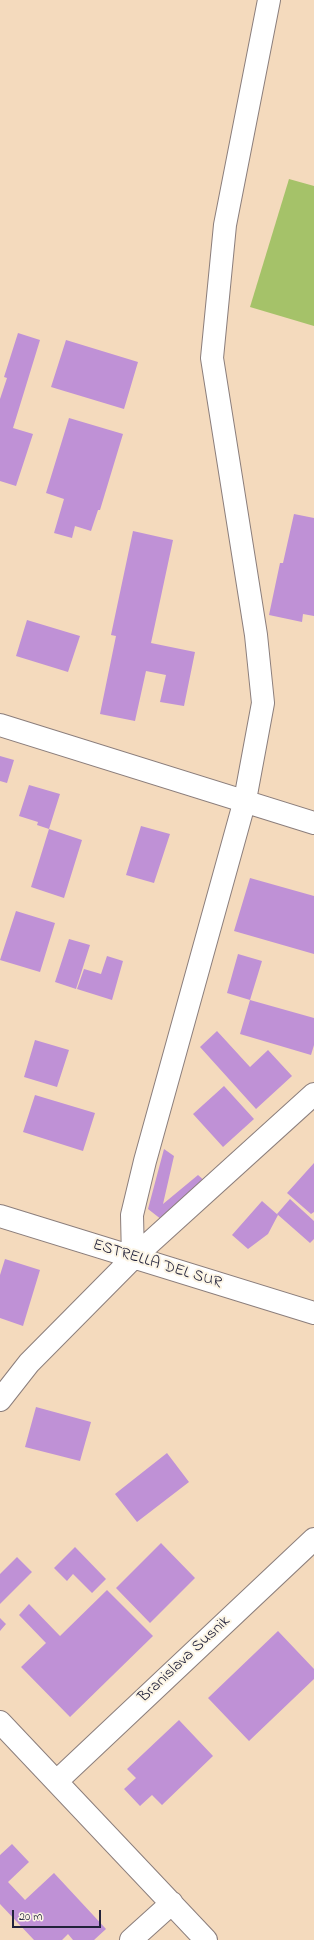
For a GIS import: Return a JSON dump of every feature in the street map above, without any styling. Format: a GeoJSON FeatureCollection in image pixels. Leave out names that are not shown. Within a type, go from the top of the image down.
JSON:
{"type":"FeatureCollection","features":[{"type":"Feature","properties":{"kind":"street"},"geometry":{"type":"LineString","coordinates":[[133,1258],[132,1214],[145,1161],[246,800],[263,703],[256,635],[212,358],[225,224],[269,0]]}},
{"type":"Feature","properties":{"kind":"street"},"geometry":{"type":"LineString","coordinates":[[0,725],[246,800],[314,823]]}},
{"type":"Feature","properties":{"kind":"street"},"geometry":{"type":"LineString","coordinates":[[0,1400],[29,1363],[133,1258],[314,1094]]}},
{"type":"Feature","properties":{"kind":"street","name":"ESTRELLA DEL SUR"},"geometry":{"type":"LineString","coordinates":[[0,1216],[314,1313]]}},
{"type":"Feature","properties":{"kind":"street","name":"Branislava Susnik"},"geometry":{"type":"LineString","coordinates":[[57,1780],[314,1539]]}},
{"type":"Feature","properties":{"kind":"street"},"geometry":{"type":"LineString","coordinates":[[0,1722],[57,1780],[206,1940]]}},
{"type":"Feature","properties":{"kind":"street"},"geometry":{"type":"LineString","coordinates":[[131,1940],[172,1903]]}},
{"type":"Feature","properties":{"kind":"green space"},"geometry":{"type":"Polygon","coordinates":[[[289,179],[314,186],[314,326],[250,307],[289,179]]]}},
{"type":"Feature","properties":{"kind":"building"},"geometry":{"type":"Polygon","coordinates":[[[18,333],[40,340],[13,428],[33,434],[16,486],[0,481],[0,399],[7,378],[4,377],[18,333]]]}},
{"type":"Feature","properties":{"kind":"building"},"geometry":{"type":"Polygon","coordinates":[[[66,340],[138,362],[124,409],[51,387],[66,340]]]}},
{"type":"Feature","properties":{"kind":"building"},"geometry":{"type":"Polygon","coordinates":[[[69,418],[123,434],[100,510],[98,510],[91,531],[75,526],[72,538],[54,533],[64,499],[46,493],[69,418]]]}},
{"type":"Feature","properties":{"kind":"building"},"geometry":{"type":"Polygon","coordinates":[[[294,514],[314,518],[314,616],[303,614],[302,622],[269,615],[280,563],[283,563],[294,514]]]}},
{"type":"Feature","properties":{"kind":"building"},"geometry":{"type":"Polygon","coordinates":[[[133,531],[173,540],[151,643],[195,652],[184,706],[160,702],[166,675],[146,671],[135,721],[100,714],[116,636],[111,635],[133,531]]]}},
{"type":"Feature","properties":{"kind":"building"},"geometry":{"type":"Polygon","coordinates":[[[27,620],[80,636],[68,672],[16,656],[27,620]]]}},
{"type":"Feature","properties":{"kind":"building"},"geometry":{"type":"Polygon","coordinates":[[[0,756],[14,760],[7,783],[0,781],[0,756]]]}},
{"type":"Feature","properties":{"kind":"building"},"geometry":{"type":"Polygon","coordinates":[[[29,785],[60,794],[49,829],[37,825],[38,822],[19,816],[29,785]]]}},
{"type":"Feature","properties":{"kind":"building"},"geometry":{"type":"Polygon","coordinates":[[[141,826],[170,834],[154,883],[126,875],[141,826]]]}},
{"type":"Feature","properties":{"kind":"building"},"geometry":{"type":"Polygon","coordinates":[[[49,829],[82,840],[64,898],[31,887],[49,829]]]}},
{"type":"Feature","properties":{"kind":"building"},"geometry":{"type":"Polygon","coordinates":[[[250,878],[314,896],[314,954],[234,931],[250,878]]]}},
{"type":"Feature","properties":{"kind":"building"},"geometry":{"type":"Polygon","coordinates":[[[16,911],[55,923],[40,972],[0,960],[16,911]]]}},
{"type":"Feature","properties":{"kind":"building"},"geometry":{"type":"Polygon","coordinates":[[[69,939],[90,945],[76,989],[55,982],[69,939]]]}},
{"type":"Feature","properties":{"kind":"building"},"geometry":{"type":"Polygon","coordinates":[[[238,954],[262,961],[250,1000],[227,993],[238,954]]]}},
{"type":"Feature","properties":{"kind":"building"},"geometry":{"type":"Polygon","coordinates":[[[107,956],[123,961],[112,1000],[77,989],[84,969],[101,974],[107,956]]]}},
{"type":"Feature","properties":{"kind":"building"},"geometry":{"type":"Polygon","coordinates":[[[250,1000],[314,1018],[314,1045],[311,1055],[240,1034],[250,1000]]]}},
{"type":"Feature","properties":{"kind":"building"},"geometry":{"type":"Polygon","coordinates":[[[217,1031],[250,1067],[268,1050],[292,1076],[256,1109],[200,1047],[217,1031]]]}},
{"type":"Feature","properties":{"kind":"building"},"geometry":{"type":"Polygon","coordinates":[[[35,1040],[69,1050],[57,1087],[24,1077],[35,1040]]]}},
{"type":"Feature","properties":{"kind":"building"},"geometry":{"type":"Polygon","coordinates":[[[224,1086],[254,1119],[223,1147],[193,1114],[224,1086]]]}},
{"type":"Feature","properties":{"kind":"building"},"geometry":{"type":"Polygon","coordinates":[[[35,1095],[95,1113],[83,1151],[23,1132],[35,1095]]]}},
{"type":"Feature","properties":{"kind":"building"},"geometry":{"type":"Polygon","coordinates":[[[164,1149],[174,1156],[163,1204],[198,1175],[206,1182],[166,1223],[148,1209],[164,1149]]]}},
{"type":"Feature","properties":{"kind":"building"},"geometry":{"type":"Polygon","coordinates":[[[314,1163],[314,1212],[311,1214],[287,1193],[314,1163]]]}},
{"type":"Feature","properties":{"kind":"building"},"geometry":{"type":"Polygon","coordinates":[[[290,1199],[314,1221],[314,1239],[310,1243],[277,1214],[290,1199]]]}},
{"type":"Feature","properties":{"kind":"building"},"geometry":{"type":"Polygon","coordinates":[[[262,1201],[278,1215],[268,1234],[248,1249],[232,1235],[262,1201]]]}},
{"type":"Feature","properties":{"kind":"building"},"geometry":{"type":"Polygon","coordinates":[[[5,1259],[40,1270],[23,1326],[0,1318],[0,1275],[5,1259]]]}},
{"type":"Feature","properties":{"kind":"building"},"geometry":{"type":"Polygon","coordinates":[[[36,1407],[91,1422],[80,1461],[25,1447],[36,1407]]]}},
{"type":"Feature","properties":{"kind":"building"},"geometry":{"type":"Polygon","coordinates":[[[167,1453],[189,1482],[137,1522],[115,1494],[167,1453]]]}},
{"type":"Feature","properties":{"kind":"building"},"geometry":{"type":"Polygon","coordinates":[[[161,1543],[195,1578],[150,1623],[116,1588],[161,1543]]]}},
{"type":"Feature","properties":{"kind":"building"},"geometry":{"type":"Polygon","coordinates":[[[75,1547],[106,1579],[92,1593],[73,1574],[67,1581],[54,1568],[75,1547]]]}},
{"type":"Feature","properties":{"kind":"building"},"geometry":{"type":"Polygon","coordinates":[[[17,1557],[32,1572],[0,1604],[0,1574],[17,1557]]]}},
{"type":"Feature","properties":{"kind":"building"},"geometry":{"type":"Polygon","coordinates":[[[107,1590],[153,1636],[70,1717],[21,1667],[46,1643],[19,1615],[29,1604],[60,1636],[107,1590]]]}},
{"type":"Feature","properties":{"kind":"building"},"geometry":{"type":"Polygon","coordinates":[[[0,1618],[6,1624],[0,1631],[0,1618]]]}},
{"type":"Feature","properties":{"kind":"building"},"geometry":{"type":"Polygon","coordinates":[[[278,1631],[314,1669],[314,1679],[249,1741],[208,1698],[278,1631]]]}},
{"type":"Feature","properties":{"kind":"building"},"geometry":{"type":"Polygon","coordinates":[[[179,1720],[213,1756],[162,1805],[152,1795],[140,1806],[124,1789],[136,1778],[127,1769],[179,1720]]]}},
{"type":"Feature","properties":{"kind":"building"},"geometry":{"type":"Polygon","coordinates":[[[12,1844],[29,1862],[8,1882],[25,1900],[54,1873],[106,1929],[94,1940],[73,1940],[68,1934],[62,1940],[34,1940],[0,1904],[0,1855],[12,1844]]]}}]}
